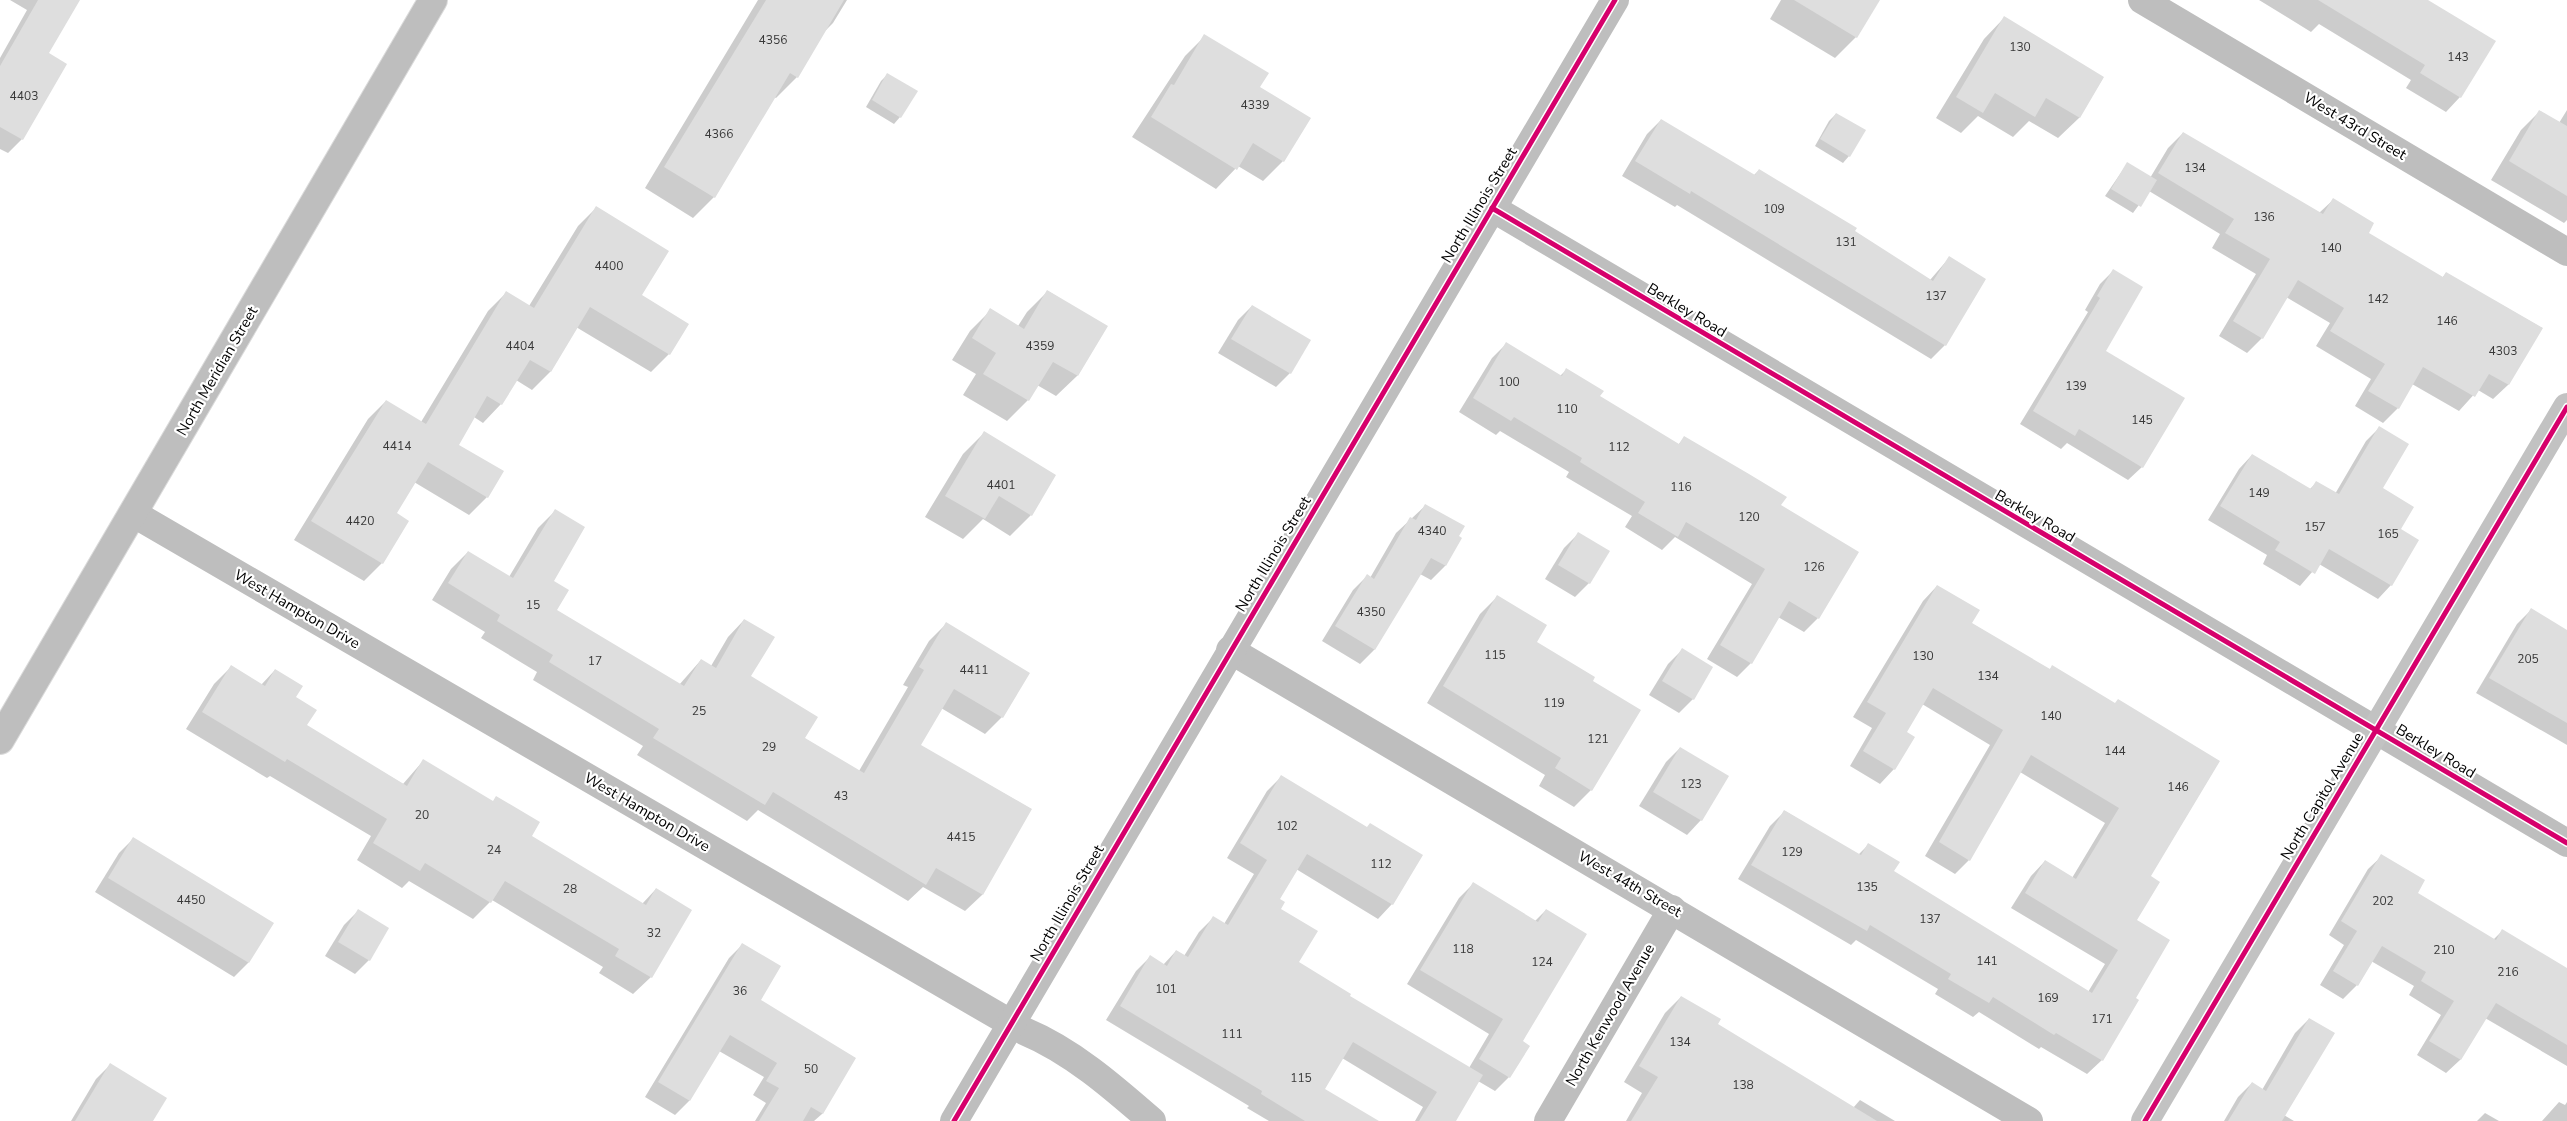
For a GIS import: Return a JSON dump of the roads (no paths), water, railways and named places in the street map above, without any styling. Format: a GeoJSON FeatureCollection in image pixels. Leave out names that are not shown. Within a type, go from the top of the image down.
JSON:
{"type":"FeatureCollection","features":[{"type":"Feature","properties":{"kind":"main road","name":"North Capitol Avenue"},"geometry":{"type":"LineString","coordinates":[[2145,1121],[2567,407]]}},
{"type":"Feature","properties":{"kind":"street","name":"North Meridian Street"},"geometry":{"type":"LineString","coordinates":[[0,740],[434,0]]}},
{"type":"Feature","properties":{"kind":"street","name":"North Illinois Street"},"geometry":{"type":"LineString","coordinates":[[954,1121],[1615,0]]}},
{"type":"Feature","properties":{"kind":"street","name":"West 43rd Street"},"geometry":{"type":"LineString","coordinates":[[2142,0],[2567,252]]}},
{"type":"Feature","properties":{"kind":"street","name":"Berkley Road"},"geometry":{"type":"LineString","coordinates":[[1492,208],[2567,844]]}},
{"type":"Feature","properties":{"kind":"street","name":"West Hampton Drive"},"geometry":{"type":"LineString","coordinates":[[134,514],[1078,1062],[1152,1121]]}},
{"type":"Feature","properties":{"kind":"street","name":"West 44th Street"},"geometry":{"type":"LineString","coordinates":[[1230,650],[2029,1121]]}},
{"type":"Feature","properties":{"kind":"street","name":"North Kenwood Avenue"},"geometry":{"type":"LineString","coordinates":[[1548,1121],[1672,909]]}}]}
